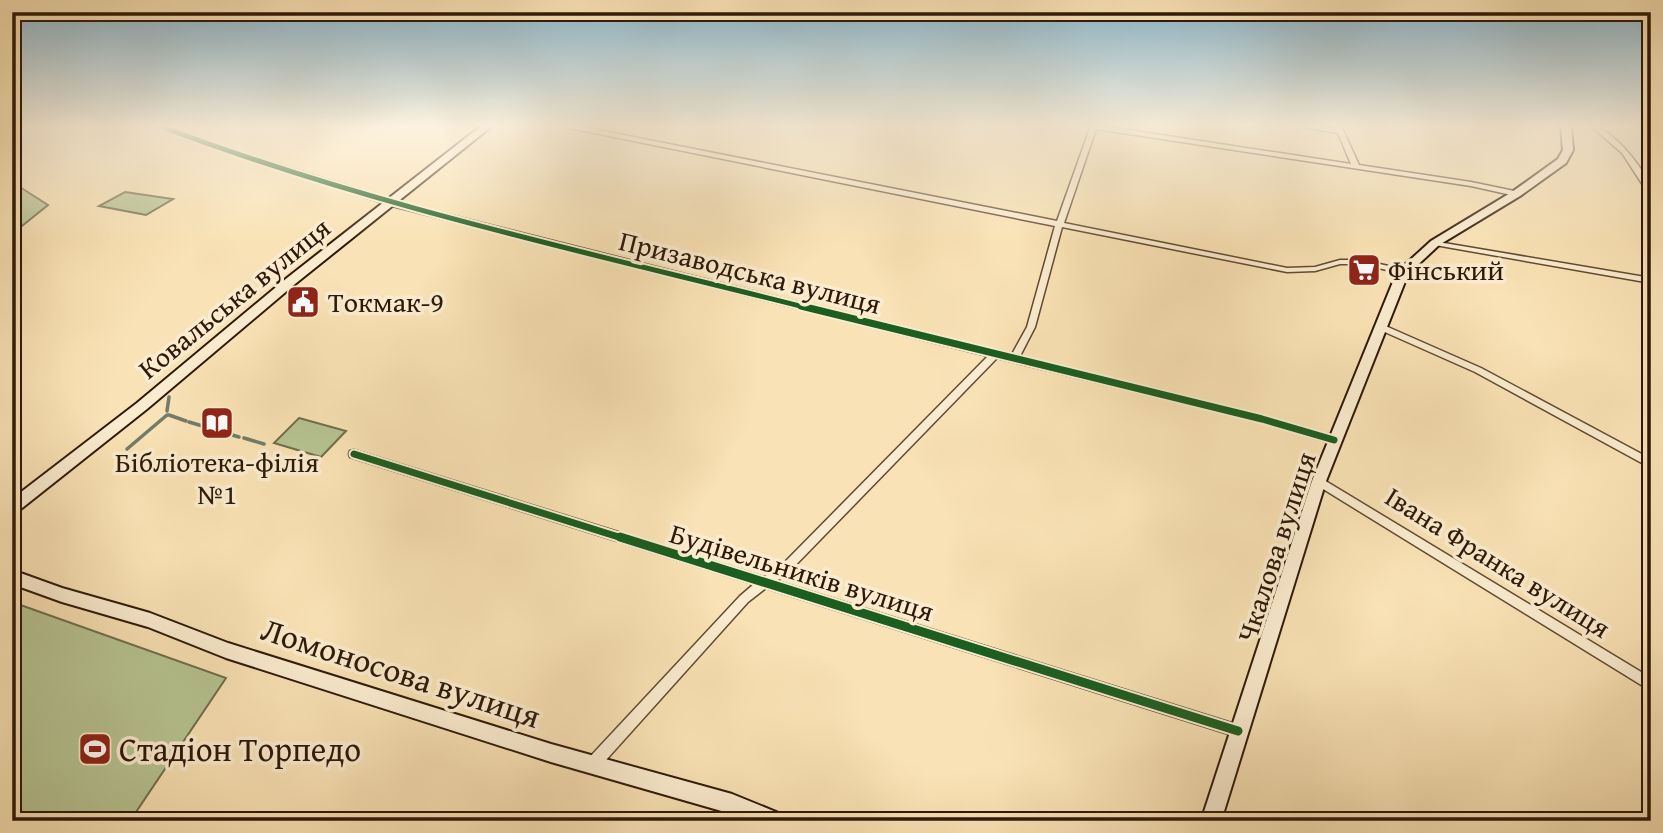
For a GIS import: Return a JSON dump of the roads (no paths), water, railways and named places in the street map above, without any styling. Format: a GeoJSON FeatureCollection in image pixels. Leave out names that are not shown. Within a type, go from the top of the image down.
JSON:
{"type":"FeatureCollection","features":[{"type":"Feature","properties":{"kind":"street","name":"Призаводська вулиця"},"geometry":{"type":"LineString","coordinates":[[272,165],[391,203],[995,355],[1262,419],[1335,440]]}},
{"type":"Feature","properties":{"kind":"street","name":"Ковальська вулиця"},"geometry":{"type":"LineString","coordinates":[[12,508],[439,165]]}},
{"type":"Feature","properties":{"kind":"street"},"geometry":{"type":"LineString","coordinates":[[759,165],[1287,270],[1315,269],[1340,262],[1362,262],[1403,272]]}},
{"type":"Feature","properties":{"kind":"street"},"geometry":{"type":"LineString","coordinates":[[1014,359],[1031,327],[1059,226],[1080,165]]}},
{"type":"Feature","properties":{"kind":"street"},"geometry":{"type":"LineString","coordinates":[[1342,165],[1516,194]]}},
{"type":"Feature","properties":{"kind":"street","name":"Чкалова вулиця"},"geometry":{"type":"LineString","coordinates":[[1211,821],[1319,481],[1403,272],[1435,243],[1516,194],[1557,165]]}},
{"type":"Feature","properties":{"kind":"street"},"geometry":{"type":"LineString","coordinates":[[1634,165],[1651,191]]}},
{"type":"Feature","properties":{"kind":"street"},"geometry":{"type":"LineString","coordinates":[[1435,243],[1651,281]]}},
{"type":"Feature","properties":{"kind":"street"},"geometry":{"type":"LineString","coordinates":[[1381,327],[1478,370],[1651,464]]}},
{"type":"Feature","properties":{"kind":"street"},"geometry":{"type":"LineString","coordinates":[[592,765],[744,599],[781,573],[995,355]]}},
{"type":"Feature","properties":{"kind":"street","name":"Будівельників вулиця"},"geometry":{"type":"LineString","coordinates":[[354,454],[1238,731]]}},
{"type":"Feature","properties":{"kind":"street","name":"Івана Франка вулиця"},"geometry":{"type":"LineString","coordinates":[[1319,481],[1651,685]]}},
{"type":"Feature","properties":{"kind":"street","name":"Ломоносова вулиця"},"geometry":{"type":"LineString","coordinates":[[12,577],[62,595],[150,620],[226,650],[592,765],[733,804],[774,821]]}},
{"type":"Feature","properties":{"kind":"waterway"},"geometry":{"type":"LineString","coordinates":[[167,411],[169,397]]}},
{"type":"Feature","properties":{"kind":"waterway"},"geometry":{"type":"LineString","coordinates":[[127,449],[167,415]]}},
{"type":"Feature","properties":{"kind":"waterway"},"geometry":{"type":"LineString","coordinates":[[169,415],[186,421]]}},
{"type":"Feature","properties":{"kind":"waterway"},"geometry":{"type":"LineString","coordinates":[[189,422],[239,437]]}},
{"type":"Feature","properties":{"kind":"waterway"},"geometry":{"type":"LineString","coordinates":[[244,438],[264,444]]}},
{"type":"Feature","properties":{"kind":"place","name":"Фінський"},"geometry":{"type":"Point","coordinates":[1364,270]}},
{"type":"Feature","properties":{"kind":"place","name":"Токмак-9"},"geometry":{"type":"Point","coordinates":[303,302]}},
{"type":"Feature","properties":{"kind":"place","name":"Бібліотека-філія №1"},"geometry":{"type":"Point","coordinates":[217,423]}},
{"type":"Feature","properties":{"kind":"place","name":"Стадіон Торпедо"},"geometry":{"type":"Point","coordinates":[95,749]}}]}
